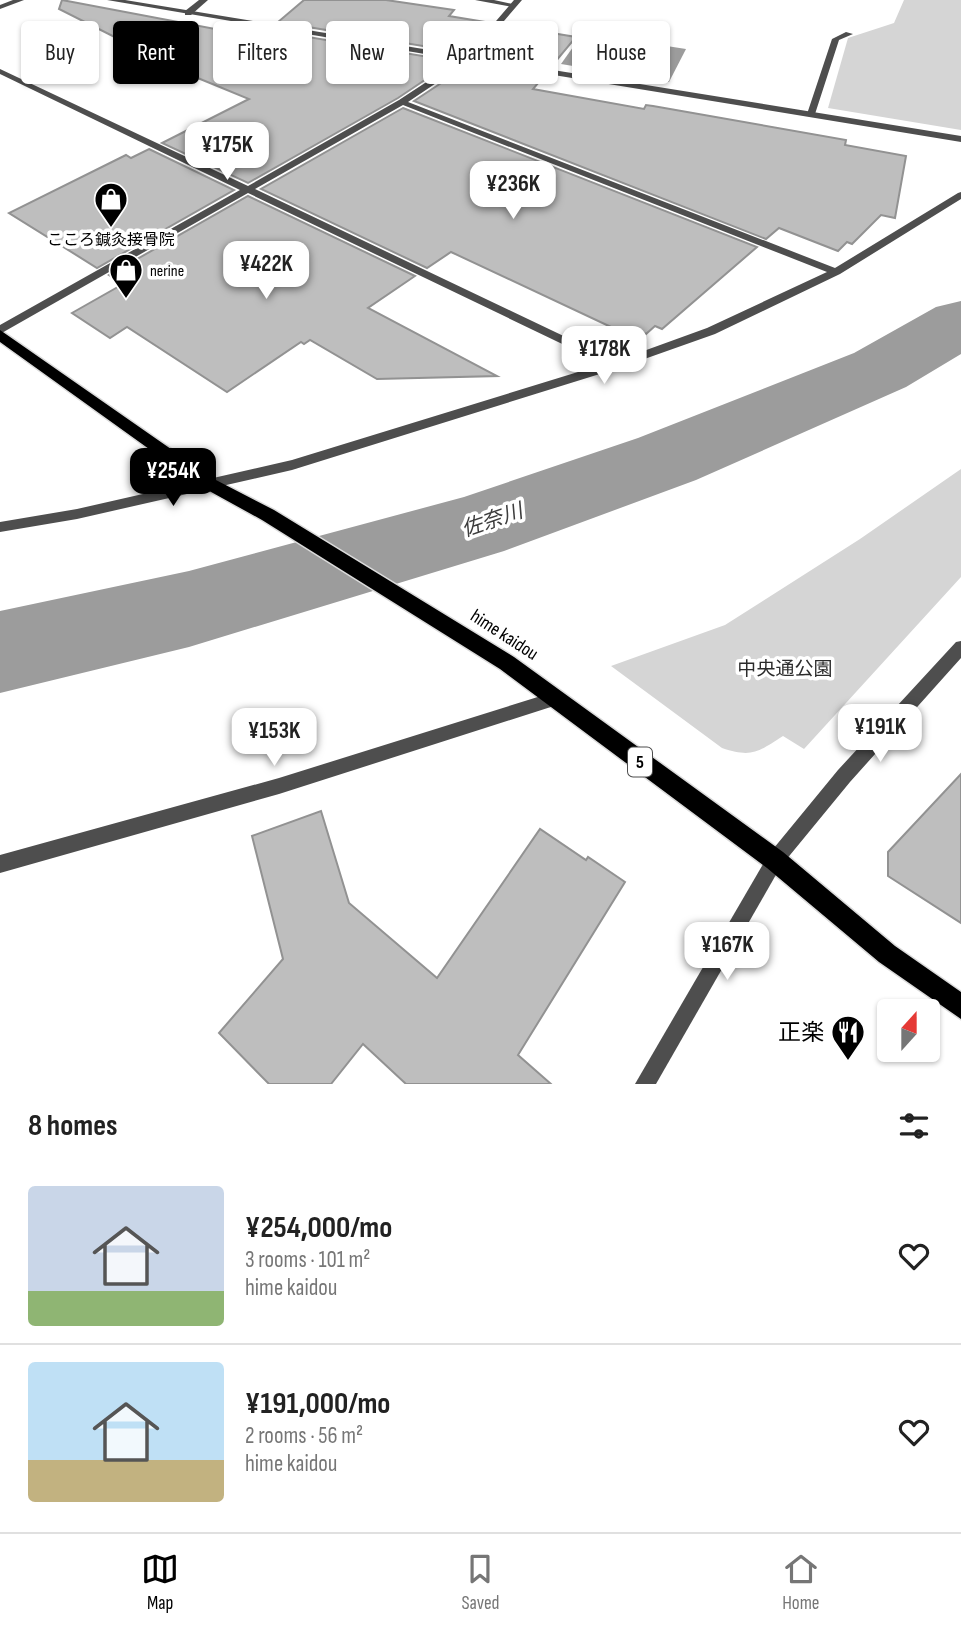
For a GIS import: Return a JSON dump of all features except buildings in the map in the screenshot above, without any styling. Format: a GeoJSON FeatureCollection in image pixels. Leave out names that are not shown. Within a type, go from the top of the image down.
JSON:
{"type":"FeatureCollection","features":[{"type":"Feature","properties":{"kind":"main road","name":"hime kaidou"},"geometry":{"type":"LineString","coordinates":[[0,335],[208,483],[268,515],[507,663],[775,860],[887,954],[961,1007]]}},
{"type":"Feature","properties":{"kind":"street"},"geometry":{"type":"LineString","coordinates":[[0,7],[20,0]]}},
{"type":"Feature","properties":{"kind":"street"},"geometry":{"type":"LineString","coordinates":[[111,0],[423,51]]}},
{"type":"Feature","properties":{"kind":"street"},"geometry":{"type":"LineString","coordinates":[[188,13],[204,0]]}},
{"type":"Feature","properties":{"kind":"street"},"geometry":{"type":"LineString","coordinates":[[480,0],[515,3]]}},
{"type":"Feature","properties":{"kind":"street"},"geometry":{"type":"LineString","coordinates":[[500,21],[515,3]]}},
{"type":"Feature","properties":{"kind":"street"},"geometry":{"type":"LineString","coordinates":[[811,114],[836,39],[849,34]]}},
{"type":"Feature","properties":{"kind":"street"},"geometry":{"type":"LineString","coordinates":[[0,71],[615,366]]}},
{"type":"Feature","properties":{"kind":"street"},"geometry":{"type":"LineString","coordinates":[[558,73],[961,139]]}},
{"type":"Feature","properties":{"kind":"street"},"geometry":{"type":"LineString","coordinates":[[0,330],[246,188],[402,102],[429,84]]}},
{"type":"Feature","properties":{"kind":"street"},"geometry":{"type":"LineString","coordinates":[[402,102],[836,272]]}},
{"type":"Feature","properties":{"kind":"street"},"geometry":{"type":"LineString","coordinates":[[0,527],[78,514],[292,465],[615,366],[711,331],[836,272],[961,195]]}},
{"type":"Feature","properties":{"kind":"street"},"geometry":{"type":"LineString","coordinates":[[645,1084],[775,860],[844,776],[961,647]]}},
{"type":"Feature","properties":{"kind":"street"},"geometry":{"type":"LineString","coordinates":[[0,864],[279,786],[557,698]]}},
{"type":"Feature","properties":{"kind":"green space"},"geometry":{"type":"Polygon","coordinates":[[[904,0],[961,0],[961,130],[828,108],[848,38],[894,23],[904,0]]]}},
{"type":"Feature","properties":{"kind":"green space","name":"中央通公園"},"geometry":{"type":"Polygon","coordinates":[[[961,469],[961,577],[804,749],[783,736],[754,752],[741,753],[722,748],[611,666],[725,625],[860,539],[961,469]]]}},
{"type":"Feature","properties":{"kind":"shaded area"},"geometry":{"type":"Polygon","coordinates":[[[670,47],[686,49],[670,80],[670,47]]]}},
{"type":"Feature","properties":{"kind":"shaded area"},"geometry":{"type":"Polygon","coordinates":[[[572,48],[572,66],[561,64],[572,48]]]}},
{"type":"Feature","properties":{"kind":"waterway","name":"佐奈川"},"geometry":{"type":"LineString","coordinates":[[0,652],[189,609],[473,528],[667,459],[880,370],[961,323]]}},
{"type":"Feature","properties":{"kind":"place","name":"こころ鍼灸接骨院"},"geometry":{"type":"Point","coordinates":[111,229]}},
{"type":"Feature","properties":{"kind":"place","name":"nerine"},"geometry":{"type":"Point","coordinates":[126,300]}},
{"type":"Feature","properties":{"kind":"place","name":"正楽"},"geometry":{"type":"Point","coordinates":[848,1062]}}]}
